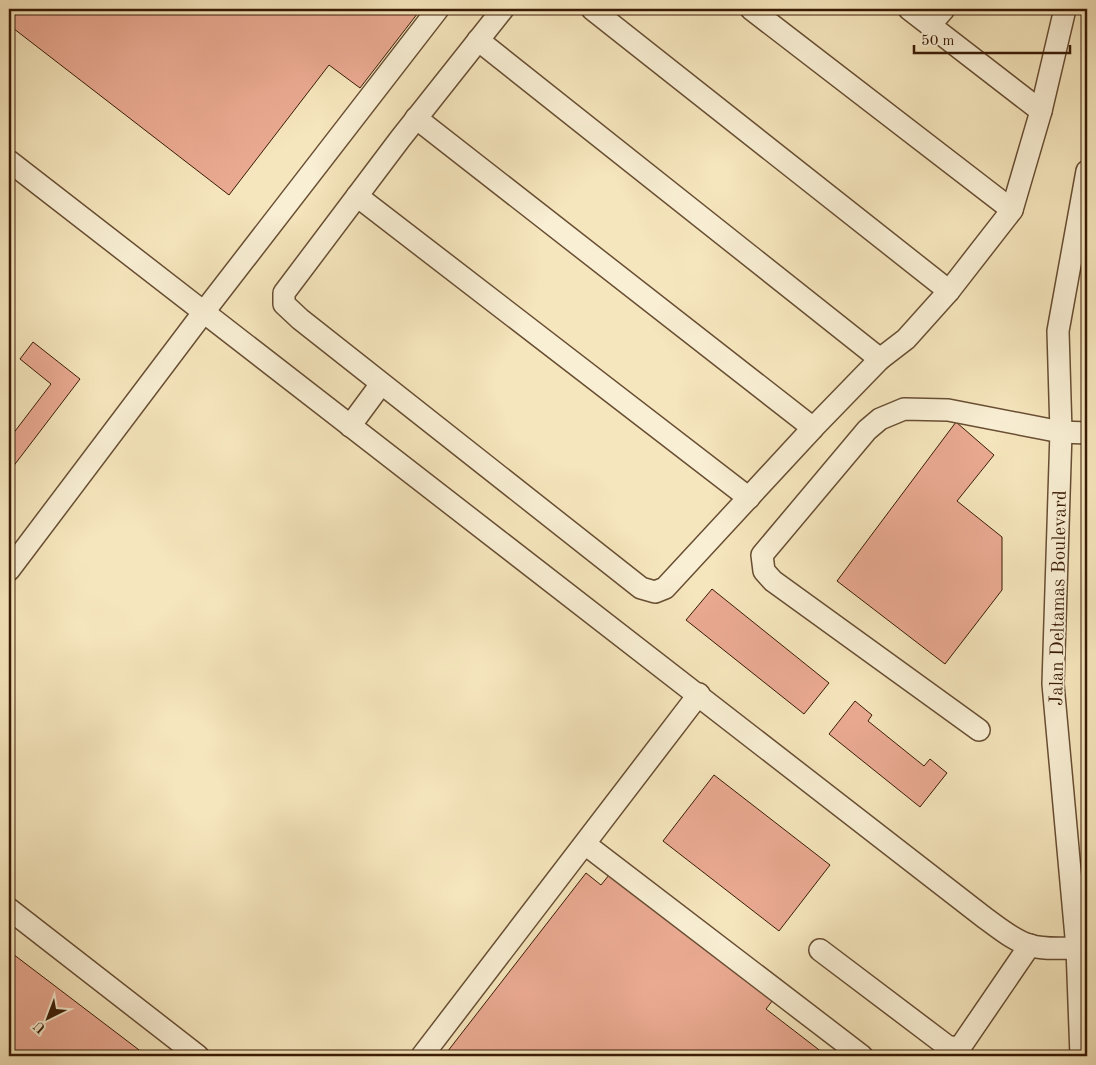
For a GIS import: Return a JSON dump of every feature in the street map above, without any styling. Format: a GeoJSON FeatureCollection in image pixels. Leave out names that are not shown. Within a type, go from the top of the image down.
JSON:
{"type":"FeatureCollection","features":[{"type":"Feature","properties":{"kind":"street"},"geometry":{"type":"LineString","coordinates":[[9,570],[203,313],[438,9]]}},
{"type":"Feature","properties":{"kind":"street"},"geometry":{"type":"LineString","coordinates":[[503,9],[416,118],[284,293],[284,304],[381,384],[641,588],[655,592],[665,588],[813,428],[880,359],[906,339],[949,291],[1012,210],[1041,111],[1065,9]]}},
{"type":"Feature","properties":{"kind":"street"},"geometry":{"type":"LineString","coordinates":[[592,9],[949,291]]}},
{"type":"Feature","properties":{"kind":"street"},"geometry":{"type":"LineString","coordinates":[[751,9],[1012,210]]}},
{"type":"Feature","properties":{"kind":"street"},"geometry":{"type":"LineString","coordinates":[[909,9],[1041,111]]}},
{"type":"Feature","properties":{"kind":"street"},"geometry":{"type":"LineString","coordinates":[[930,25],[944,9]]}},
{"type":"Feature","properties":{"kind":"street"},"geometry":{"type":"LineString","coordinates":[[478,40],[880,359]]}},
{"type":"Feature","properties":{"kind":"street"},"geometry":{"type":"LineString","coordinates":[[416,118],[813,428]]}},
{"type":"Feature","properties":{"kind":"street"},"geometry":{"type":"LineString","coordinates":[[9,161],[203,313],[699,694],[985,918],[1010,936],[1030,945],[1049,948],[1077,948]]}},
{"type":"Feature","properties":{"kind":"street","name":"Jalan Deltamas Boulevard"},"geometry":{"type":"LineString","coordinates":[[1081,1056],[1077,948],[1052,684],[1061,432],[1058,331],[1087,171]]}},
{"type":"Feature","properties":{"kind":"street"},"geometry":{"type":"LineString","coordinates":[[357,196],[749,498]]}},
{"type":"Feature","properties":{"kind":"street"},"geometry":{"type":"LineString","coordinates":[[350,426],[381,384]]}},
{"type":"Feature","properties":{"kind":"street"},"geometry":{"type":"LineString","coordinates":[[979,730],[773,581],[764,571],[762,555],[867,430],[880,419],[904,409],[948,410],[1061,432],[1087,433]]}},
{"type":"Feature","properties":{"kind":"street"},"geometry":{"type":"LineString","coordinates":[[422,1056],[699,694]]}},
{"type":"Feature","properties":{"kind":"street"},"geometry":{"type":"LineString","coordinates":[[585,844],[862,1056]]}},
{"type":"Feature","properties":{"kind":"street"},"geometry":{"type":"LineString","coordinates":[[9,909],[198,1056]]}},
{"type":"Feature","properties":{"kind":"street"},"geometry":{"type":"LineString","coordinates":[[820,950],[947,1046],[956,1048],[961,1046],[1030,945]]}},
{"type":"Feature","properties":{"kind":"building"},"geometry":{"type":"Polygon","coordinates":[[[9,9],[421,9],[360,88],[329,65],[229,195],[9,25],[9,9]]]}},
{"type":"Feature","properties":{"kind":"building"},"geometry":{"type":"Polygon","coordinates":[[[33,342],[80,379],[9,472],[9,439],[51,384],[20,359],[33,342]]]}},
{"type":"Feature","properties":{"kind":"building"},"geometry":{"type":"Polygon","coordinates":[[[956,422],[994,455],[957,501],[1002,537],[1002,590],[945,664],[837,581],[956,422]]]}},
{"type":"Feature","properties":{"kind":"building"},"geometry":{"type":"Polygon","coordinates":[[[712,589],[829,683],[804,714],[686,620],[712,589]]]}},
{"type":"Feature","properties":{"kind":"building"},"geometry":{"type":"Polygon","coordinates":[[[855,701],[872,715],[868,721],[924,766],[930,759],[947,773],[920,807],[829,734],[855,701]]]}},
{"type":"Feature","properties":{"kind":"building"},"geometry":{"type":"Polygon","coordinates":[[[714,775],[830,865],[779,931],[663,841],[714,775]]]}},
{"type":"Feature","properties":{"kind":"building"},"geometry":{"type":"Polygon","coordinates":[[[613,870],[776,996],[766,1009],[827,1056],[444,1056],[586,873],[601,885],[613,870]]]}},
{"type":"Feature","properties":{"kind":"building"},"geometry":{"type":"Polygon","coordinates":[[[9,951],[147,1056],[9,1056],[9,951]]]}}]}
